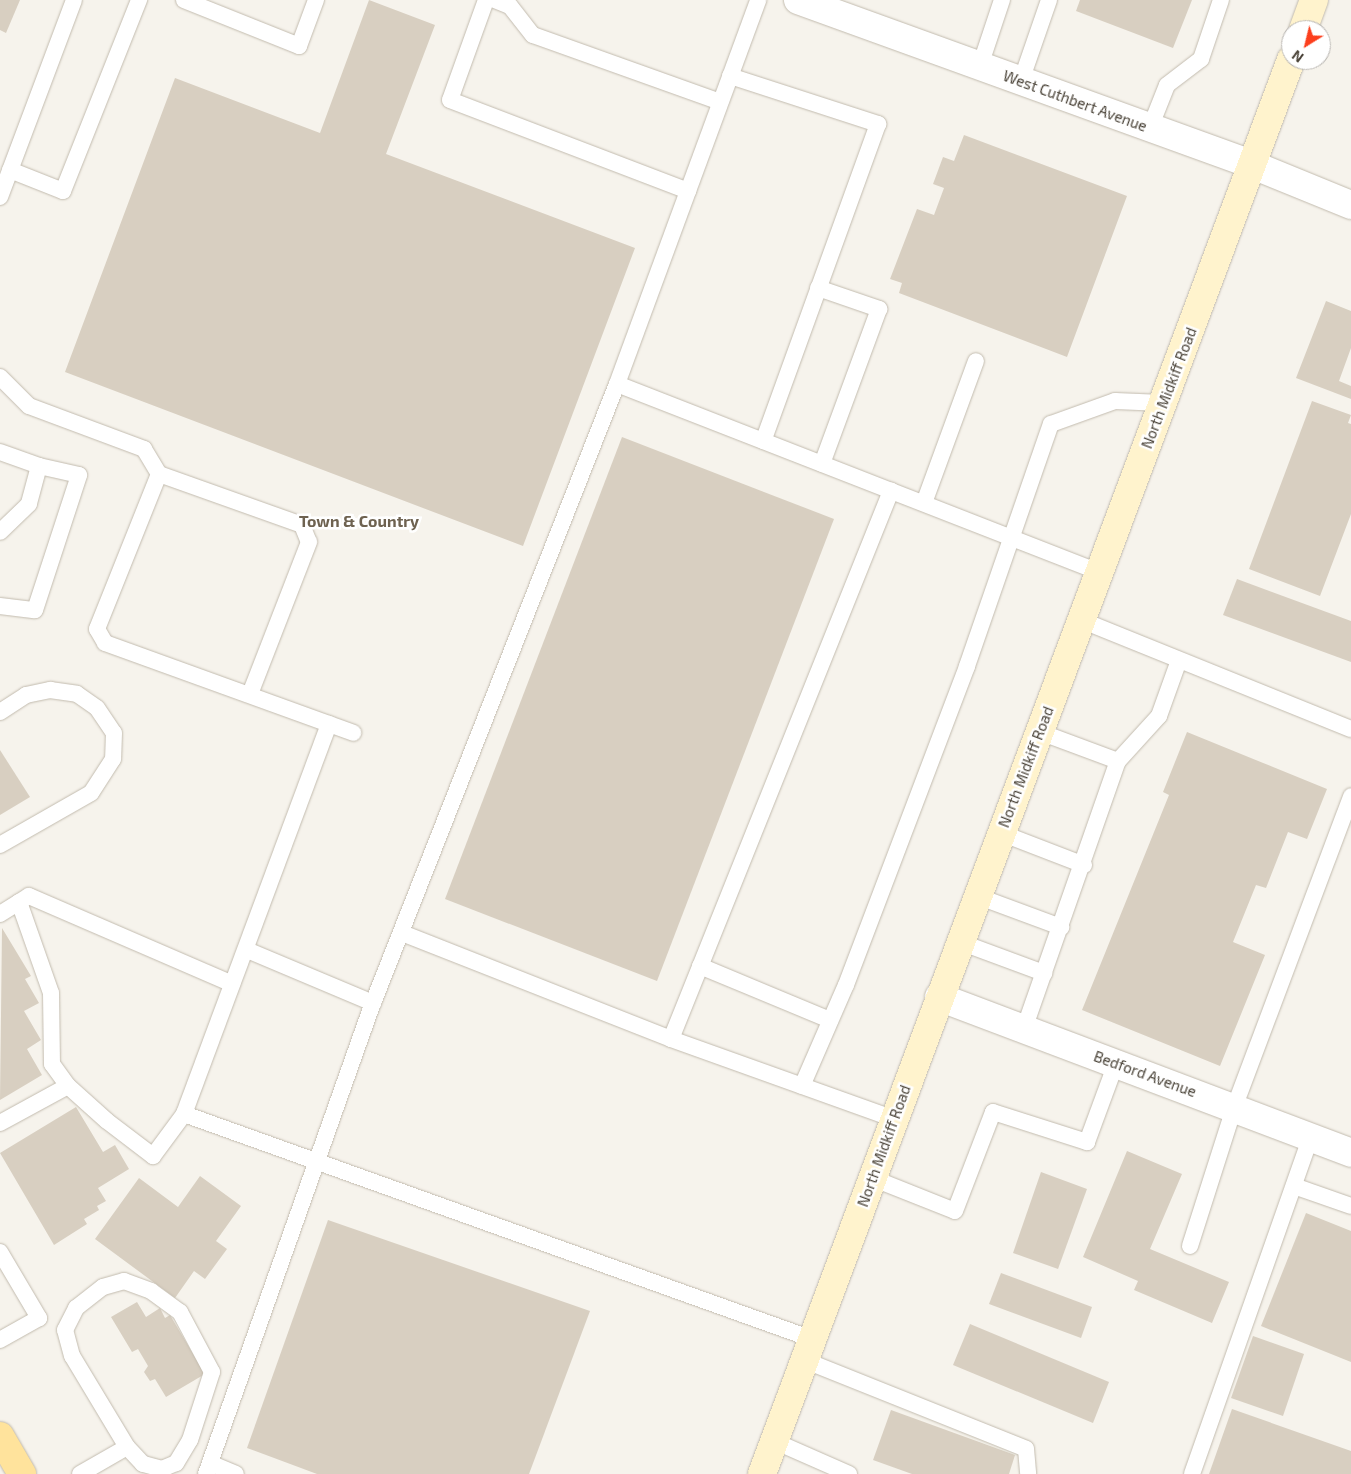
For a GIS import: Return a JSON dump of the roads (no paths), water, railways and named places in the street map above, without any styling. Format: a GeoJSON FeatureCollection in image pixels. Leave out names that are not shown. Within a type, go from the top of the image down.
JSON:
{"type":"FeatureCollection","features":[{"type":"Feature","properties":{"kind":"main road"},"geometry":{"type":"LineString","coordinates":[[1307,20],[1314,0]]}},
{"type":"Feature","properties":{"kind":"main road","name":"North Midkiff Road"},"geometry":{"type":"LineString","coordinates":[[762,1474],[1287,70]]}},
{"type":"Feature","properties":{"kind":"main road"},"geometry":{"type":"LineString","coordinates":[[1,1439],[22,1474]]}},
{"type":"Feature","properties":{"kind":"street","name":"West Cuthbert Avenue"},"geometry":{"type":"LineString","coordinates":[[798,0],[1252,164],[1351,205]]}},
{"type":"Feature","properties":{"kind":"street","name":"Bedford Avenue"},"geometry":{"type":"LineString","coordinates":[[939,997],[1351,1153]]}},
{"type":"Feature","properties":{"kind":"lane"},"geometry":{"type":"LineString","coordinates":[[0,197],[74,0]]}},
{"type":"Feature","properties":{"kind":"lane"},"geometry":{"type":"LineString","coordinates":[[10,170],[63,191],[139,0]]}},
{"type":"Feature","properties":{"kind":"lane"},"geometry":{"type":"LineString","coordinates":[[184,0],[299,46],[316,0]]}},
{"type":"Feature","properties":{"kind":"lane"},"geometry":{"type":"LineString","coordinates":[[486,0],[450,100],[688,191]]}},
{"type":"Feature","properties":{"kind":"lane"},"geometry":{"type":"LineString","coordinates":[[495,0],[510,6],[533,35],[720,102]]}},
{"type":"Feature","properties":{"kind":"lane"},"geometry":{"type":"LineString","coordinates":[[236,1474],[208,1469],[316,1160],[373,1003],[617,384],[758,0]]}},
{"type":"Feature","properties":{"kind":"lane"},"geometry":{"type":"LineString","coordinates":[[980,66],[1002,0]]}},
{"type":"Feature","properties":{"kind":"lane"},"geometry":{"type":"LineString","coordinates":[[1021,82],[1049,0]]}},
{"type":"Feature","properties":{"kind":"lane"},"geometry":{"type":"LineString","coordinates":[[1150,128],[1167,85],[1200,59],[1221,0]]}},
{"type":"Feature","properties":{"kind":"lane"},"geometry":{"type":"LineString","coordinates":[[730,76],[878,124],[763,441]]}},
{"type":"Feature","properties":{"kind":"lane"},"geometry":{"type":"LineString","coordinates":[[818,288],[879,309],[822,464]]}},
{"type":"Feature","properties":{"kind":"lane"},"geometry":{"type":"LineString","coordinates":[[924,503],[976,361]]}},
{"type":"Feature","properties":{"kind":"lane"},"geometry":{"type":"LineString","coordinates":[[0,377],[29,406],[144,449],[158,474],[302,525],[309,542],[250,694]]}},
{"type":"Feature","properties":{"kind":"lane"},"geometry":{"type":"LineString","coordinates":[[617,384],[1099,572]]}},
{"type":"Feature","properties":{"kind":"lane"},"geometry":{"type":"LineString","coordinates":[[802,1086],[830,1020],[1013,538],[1050,424],[1115,401],[1163,403]]}},
{"type":"Feature","properties":{"kind":"lane"},"geometry":{"type":"LineString","coordinates":[[0,452],[39,466],[79,475],[35,610],[0,606]]}},
{"type":"Feature","properties":{"kind":"lane"},"geometry":{"type":"LineString","coordinates":[[0,532],[29,504],[39,466]]}},
{"type":"Feature","properties":{"kind":"lane"},"geometry":{"type":"LineString","coordinates":[[158,474],[97,628],[105,643],[250,694],[353,733]]}},
{"type":"Feature","properties":{"kind":"lane"},"geometry":{"type":"LineString","coordinates":[[670,1039],[891,491]]}},
{"type":"Feature","properties":{"kind":"lane"},"geometry":{"type":"LineString","coordinates":[[1081,620],[1351,729]]}},
{"type":"Feature","properties":{"kind":"lane"},"geometry":{"type":"LineString","coordinates":[[1024,1029],[1084,864],[1118,761],[1158,716],[1179,660]]}},
{"type":"Feature","properties":{"kind":"lane"},"geometry":{"type":"LineString","coordinates":[[0,712],[26,695],[50,690],[77,694],[97,708],[114,733],[113,760],[91,793],[0,844]]}},
{"type":"Feature","properties":{"kind":"lane"},"geometry":{"type":"LineString","coordinates":[[19,902],[51,993],[52,1064],[68,1086],[107,1121],[153,1156],[184,1114],[232,984],[247,950],[329,724]]}},
{"type":"Feature","properties":{"kind":"lane"},"geometry":{"type":"LineString","coordinates":[[1040,732],[1118,761]]}},
{"type":"Feature","properties":{"kind":"lane"},"geometry":{"type":"LineString","coordinates":[[1190,1246],[1234,1108],[1351,796]]}},
{"type":"Feature","properties":{"kind":"lane"},"geometry":{"type":"LineString","coordinates":[[1001,833],[1084,864]]}},
{"type":"Feature","properties":{"kind":"lane"},"geometry":{"type":"LineString","coordinates":[[0,914],[29,896],[232,984]]}},
{"type":"Feature","properties":{"kind":"lane"},"geometry":{"type":"LineString","coordinates":[[977,896],[1061,927]]}},
{"type":"Feature","properties":{"kind":"lane"},"geometry":{"type":"LineString","coordinates":[[402,933],[670,1039],[894,1119]]}},
{"type":"Feature","properties":{"kind":"lane"},"geometry":{"type":"LineString","coordinates":[[960,942],[1044,973]]}},
{"type":"Feature","properties":{"kind":"lane"},"geometry":{"type":"LineString","coordinates":[[247,950],[373,1003]]}},
{"type":"Feature","properties":{"kind":"lane"},"geometry":{"type":"LineString","coordinates":[[700,966],[830,1020]]}},
{"type":"Feature","properties":{"kind":"lane"},"geometry":{"type":"LineString","coordinates":[[872,1178],[955,1211],[993,1112],[1087,1142],[1116,1063]]}},
{"type":"Feature","properties":{"kind":"lane"},"geometry":{"type":"LineString","coordinates":[[0,1123],[68,1086]]}},
{"type":"Feature","properties":{"kind":"lane"},"geometry":{"type":"LineString","coordinates":[[184,1114],[316,1160],[808,1349],[1026,1449],[1028,1474]]}},
{"type":"Feature","properties":{"kind":"lane"},"geometry":{"type":"LineString","coordinates":[[1192,1474],[1311,1137]]}},
{"type":"Feature","properties":{"kind":"lane"},"geometry":{"type":"LineString","coordinates":[[1294,1186],[1351,1206]]}},
{"type":"Feature","properties":{"kind":"lane"},"geometry":{"type":"LineString","coordinates":[[0,1340],[39,1318],[1,1257]]}},
{"type":"Feature","properties":{"kind":"lane"},"geometry":{"type":"LineString","coordinates":[[124,1281],[151,1291],[180,1312],[212,1372],[190,1440],[176,1463],[162,1469],[143,1464],[127,1447],[72,1356],[65,1330],[76,1308],[103,1288],[124,1281]]}},
{"type":"Feature","properties":{"kind":"lane"},"geometry":{"type":"LineString","coordinates":[[774,1441],[849,1474]]}},
{"type":"Feature","properties":{"kind":"lane"},"geometry":{"type":"LineString","coordinates":[[80,1474],[127,1447]]}},
{"type":"Feature","properties":{"kind":"district","name":"Town & Country"},"geometry":{"type":"Point","coordinates":[359,521]}}]}
